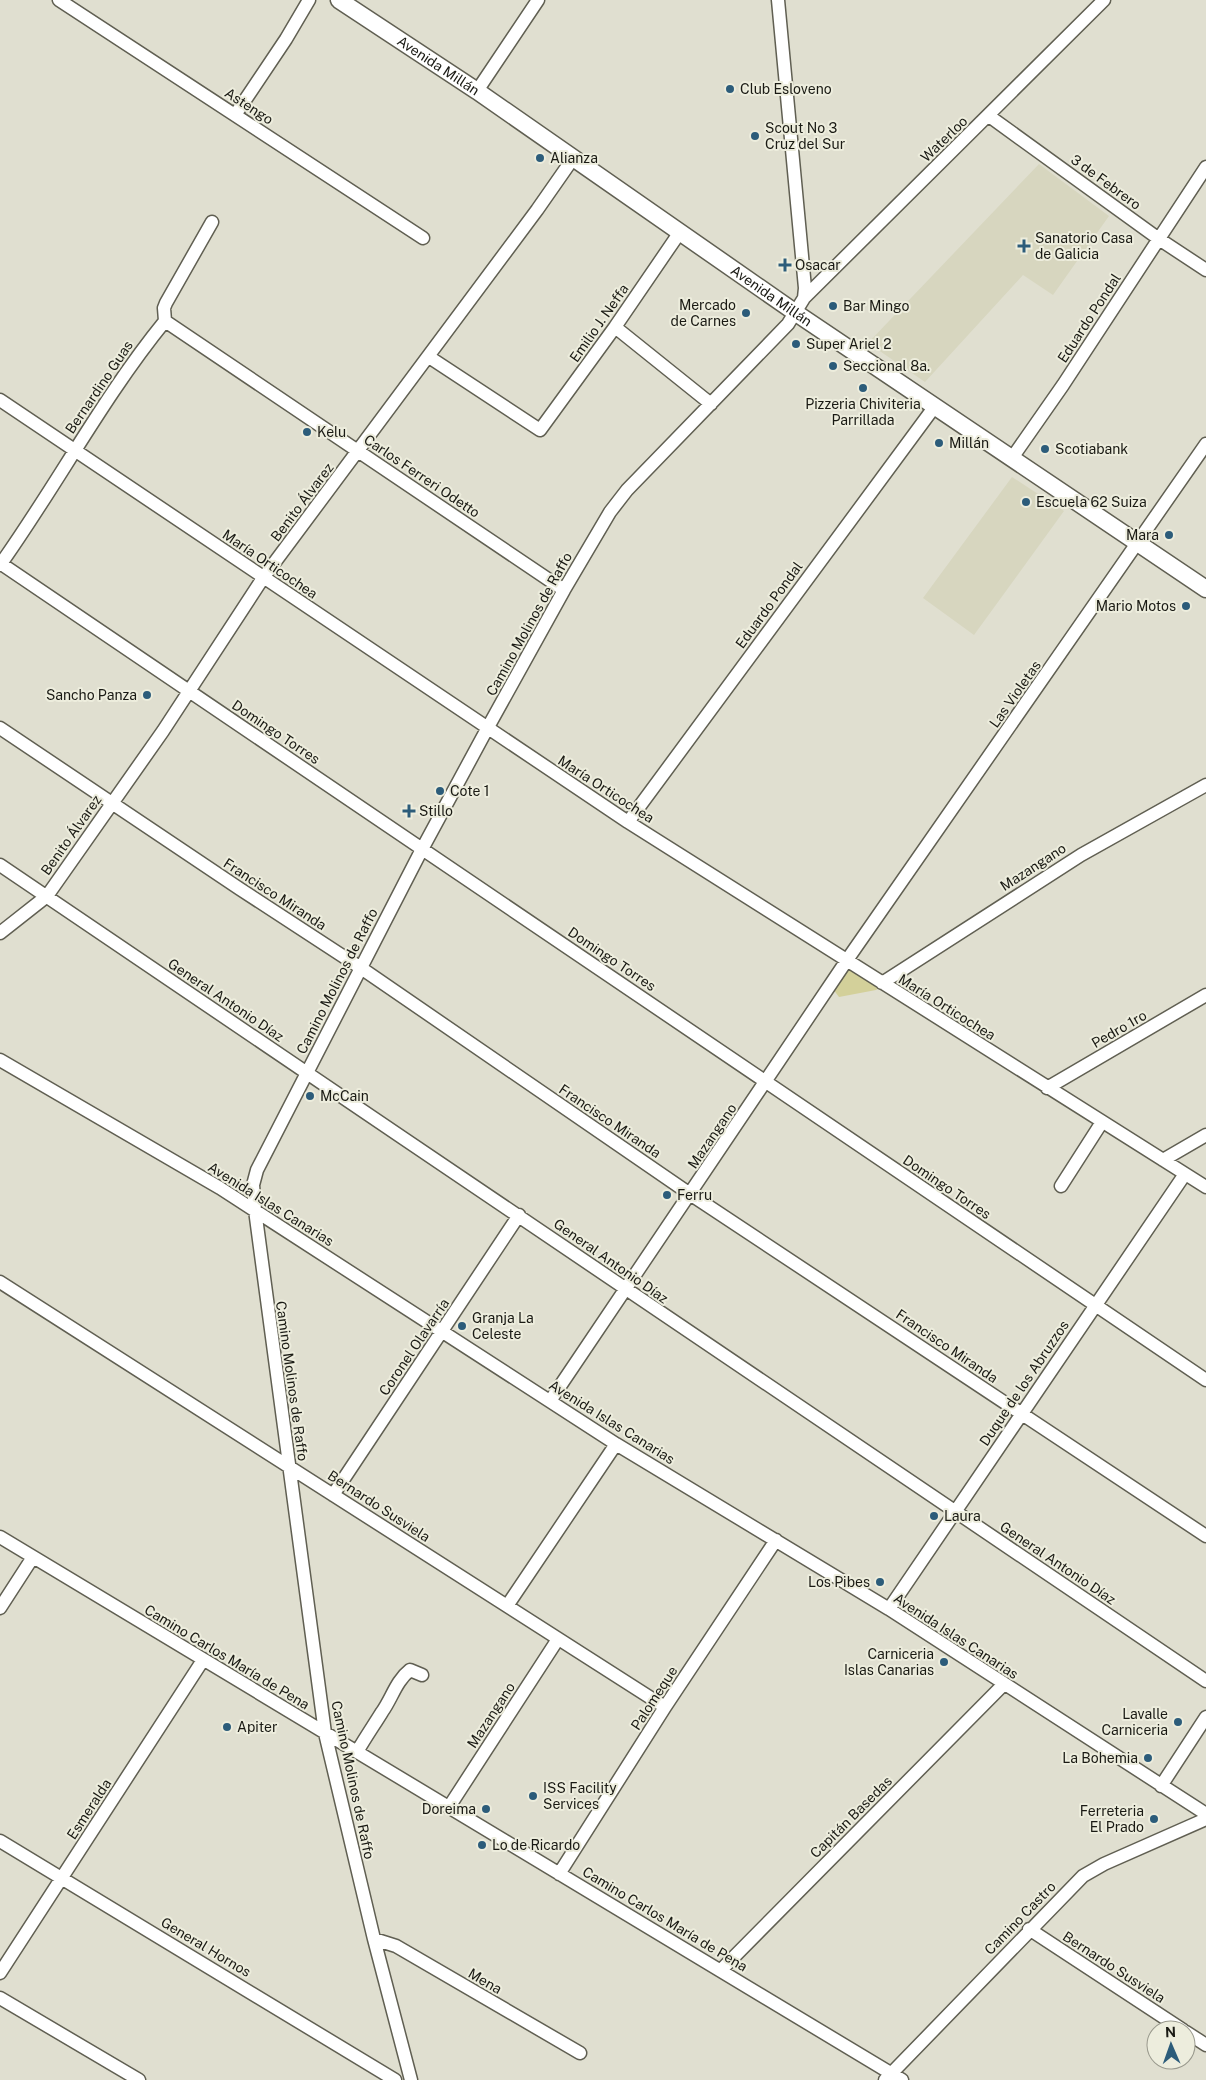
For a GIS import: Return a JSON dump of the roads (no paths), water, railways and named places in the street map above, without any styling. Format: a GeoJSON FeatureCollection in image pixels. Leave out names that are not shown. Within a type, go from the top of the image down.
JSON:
{"type":"FeatureCollection","features":[{"type":"Feature","properties":{"kind":"main road","name":"Avenida Millán"},"geometry":{"type":"LineString","coordinates":[[339,0],[477,91],[796,313],[1206,589]]}},
{"type":"Feature","properties":{"kind":"street","name":"Astengo"},"geometry":{"type":"LineString","coordinates":[[59,0],[423,238]]}},
{"type":"Feature","properties":{"kind":"street"},"geometry":{"type":"LineString","coordinates":[[234,114],[286,39],[309,0]]}},
{"type":"Feature","properties":{"kind":"street"},"geometry":{"type":"LineString","coordinates":[[477,91],[538,0]]}},
{"type":"Feature","properties":{"kind":"street","name":"Camino Molinos de Raffo"},"geometry":{"type":"LineString","coordinates":[[411,2080],[374,1939],[325,1733],[288,1466],[253,1185],[257,1170],[306,1073],[423,849],[564,590],[610,512],[627,490],[764,349],[796,313],[804,298],[805,288],[778,0]]}},
{"type":"Feature","properties":{"kind":"street","name":"Waterloo"},"geometry":{"type":"LineString","coordinates":[[804,298],[1104,0]]}},
{"type":"Feature","properties":{"kind":"street","name":"3 de Febrero"},"geometry":{"type":"LineString","coordinates":[[989,116],[1159,239],[1206,270]]}},
{"type":"Feature","properties":{"kind":"street","name":"Benito Álvarez"},"geometry":{"type":"LineString","coordinates":[[0,934],[47,896],[189,691],[263,578],[359,452],[574,158]]}},
{"type":"Feature","properties":{"kind":"street","name":"Eduardo Pondal"},"geometry":{"type":"LineString","coordinates":[[1012,458],[1063,385],[1206,168]]}},
{"type":"Feature","properties":{"kind":"street","name":"Bernardino Guas"},"geometry":{"type":"LineString","coordinates":[[0,564],[150,339],[165,321],[164,308],[166,303],[212,222]]}},
{"type":"Feature","properties":{"kind":"street","name":"Emilio J. Neffa"},"geometry":{"type":"LineString","coordinates":[[429,357],[540,430],[615,327],[680,232]]}},
{"type":"Feature","properties":{"kind":"street","name":"Carlos Ferreri Odetto"},"geometry":{"type":"LineString","coordinates":[[165,321],[564,590]]}},
{"type":"Feature","properties":{"kind":"street"},"geometry":{"type":"LineString","coordinates":[[615,327],[710,404]]}},
{"type":"Feature","properties":{"kind":"street","name":"María Orticochea"},"geometry":{"type":"LineString","coordinates":[[0,400],[628,822],[1206,1187]]}},
{"type":"Feature","properties":{"kind":"street","name":"Eduardo Pondal"},"geometry":{"type":"LineString","coordinates":[[628,822],[935,406]]}},
{"type":"Feature","properties":{"kind":"street","name":"Las Violetas"},"geometry":{"type":"LineString","coordinates":[[847,960],[1206,444]]}},
{"type":"Feature","properties":{"kind":"street","name":"Domingo Torres"},"geometry":{"type":"LineString","coordinates":[[0,564],[1206,1380]]}},
{"type":"Feature","properties":{"kind":"street","name":"Francisco Miranda"},"geometry":{"type":"LineString","coordinates":[[0,728],[360,968],[690,1194],[1206,1536]]}},
{"type":"Feature","properties":{"kind":"street","name":"Mazangano"},"geometry":{"type":"LineString","coordinates":[[882,983],[1080,855],[1206,784]]}},
{"type":"Feature","properties":{"kind":"street","name":"General Antonio Díaz"},"geometry":{"type":"LineString","coordinates":[[0,865],[519,1215],[625,1290],[1206,1680]]}},
{"type":"Feature","properties":{"kind":"street","name":"Mazangano"},"geometry":{"type":"LineString","coordinates":[[550,1401],[847,960]]}},
{"type":"Feature","properties":{"kind":"street","name":"Pedro 1ro"},"geometry":{"type":"LineString","coordinates":[[1047,1088],[1206,996]]}},
{"type":"Feature","properties":{"kind":"street","name":"Avenida Islas Canarias"},"geometry":{"type":"LineString","coordinates":[[0,1060],[220,1188],[616,1444],[889,1609],[1206,1814]]}},
{"type":"Feature","properties":{"kind":"street"},"geometry":{"type":"LineString","coordinates":[[1061,1186],[1102,1122]]}},
{"type":"Feature","properties":{"kind":"street"},"geometry":{"type":"LineString","coordinates":[[1163,1160],[1206,1134]]}},
{"type":"Feature","properties":{"kind":"street","name":"Duque de los Abruzzos"},"geometry":{"type":"LineString","coordinates":[[889,1609],[1185,1174]]}},
{"type":"Feature","properties":{"kind":"street","name":"Coronel Olavarría"},"geometry":{"type":"LineString","coordinates":[[333,1495],[519,1215]]}},
{"type":"Feature","properties":{"kind":"street","name":"Bernardo Susviela"},"geometry":{"type":"LineString","coordinates":[[0,1282],[666,1707]]}},
{"type":"Feature","properties":{"kind":"street"},"geometry":{"type":"LineString","coordinates":[[507,1606],[616,1444]]}},
{"type":"Feature","properties":{"kind":"street","name":"Camino Carlos María de Pena"},"geometry":{"type":"LineString","coordinates":[[0,1537],[721,1970],[893,2078]]}},
{"type":"Feature","properties":{"kind":"street","name":"Palomeque"},"geometry":{"type":"LineString","coordinates":[[559,1874],[776,1540]]}},
{"type":"Feature","properties":{"kind":"street"},"geometry":{"type":"LineString","coordinates":[[0,1608],[33,1558]]}},
{"type":"Feature","properties":{"kind":"street","name":"Mazangano"},"geometry":{"type":"LineString","coordinates":[[449,1807],[558,1639]]}},
{"type":"Feature","properties":{"kind":"street","name":"Esmeralda"},"geometry":{"type":"LineString","coordinates":[[0,1973],[203,1660]]}},
{"type":"Feature","properties":{"kind":"street"},"geometry":{"type":"LineString","coordinates":[[356,1752],[383,1711],[396,1686],[407,1673],[410,1670],[422,1675]]}},
{"type":"Feature","properties":{"kind":"street","name":"Capitán Basedas"},"geometry":{"type":"LineString","coordinates":[[721,1970],[1003,1684]]}},
{"type":"Feature","properties":{"kind":"street"},"geometry":{"type":"LineString","coordinates":[[1161,1786],[1206,1717]]}},
{"type":"Feature","properties":{"kind":"street","name":"Camino Castro"},"geometry":{"type":"LineString","coordinates":[[893,2078],[1074,1884],[1089,1872],[1206,1819]]}},
{"type":"Feature","properties":{"kind":"street","name":"General Hornos"},"geometry":{"type":"LineString","coordinates":[[0,1841],[395,2080]]}},
{"type":"Feature","properties":{"kind":"street","name":"Bernardo Susviela"},"geometry":{"type":"LineString","coordinates":[[1030,1929],[1167,2020]]}},
{"type":"Feature","properties":{"kind":"street","name":"Mena"},"geometry":{"type":"LineString","coordinates":[[374,1939],[396,1946],[580,2053]]}},
{"type":"Feature","properties":{"kind":"street"},"geometry":{"type":"LineString","coordinates":[[0,1998],[139,2080]]}},
{"type":"Feature","properties":{"kind":"place","name":"Club Esloveno"},"geometry":{"type":"Point","coordinates":[730,89]}},
{"type":"Feature","properties":{"kind":"place","name":"Scout No 3 Cruz del Sur"},"geometry":{"type":"Point","coordinates":[755,136]}},
{"type":"Feature","properties":{"kind":"place","name":"Alianza"},"geometry":{"type":"Point","coordinates":[540,158]}},
{"type":"Feature","properties":{"kind":"place","name":"Sanatorio Casa de Galicia"},"geometry":{"type":"Point","coordinates":[1024,246]}},
{"type":"Feature","properties":{"kind":"place","name":"Osacar"},"geometry":{"type":"Point","coordinates":[785,265]}},
{"type":"Feature","properties":{"kind":"place","name":"Bar Mingo"},"geometry":{"type":"Point","coordinates":[833,306]}},
{"type":"Feature","properties":{"kind":"place","name":"Mercado de Carnes"},"geometry":{"type":"Point","coordinates":[746,313]}},
{"type":"Feature","properties":{"kind":"place","name":"Super Ariel 2"},"geometry":{"type":"Point","coordinates":[796,344]}},
{"type":"Feature","properties":{"kind":"place","name":"Seccional 8a."},"geometry":{"type":"Point","coordinates":[833,366]}},
{"type":"Feature","properties":{"kind":"place","name":"Pizzeria Chiviteria Parrillada"},"geometry":{"type":"Point","coordinates":[863,388]}},
{"type":"Feature","properties":{"kind":"place","name":"Kelu"},"geometry":{"type":"Point","coordinates":[307,432]}},
{"type":"Feature","properties":{"kind":"place","name":"Millán"},"geometry":{"type":"Point","coordinates":[939,443]}},
{"type":"Feature","properties":{"kind":"place","name":"Scotiabank"},"geometry":{"type":"Point","coordinates":[1045,449]}},
{"type":"Feature","properties":{"kind":"place","name":"Escuela 62 Suiza"},"geometry":{"type":"Point","coordinates":[1026,502]}},
{"type":"Feature","properties":{"kind":"place","name":"Mara"},"geometry":{"type":"Point","coordinates":[1169,535]}},
{"type":"Feature","properties":{"kind":"place","name":"Mario Motos"},"geometry":{"type":"Point","coordinates":[1186,606]}},
{"type":"Feature","properties":{"kind":"place","name":"Sancho Panza"},"geometry":{"type":"Point","coordinates":[147,695]}},
{"type":"Feature","properties":{"kind":"place","name":"Cote 1"},"geometry":{"type":"Point","coordinates":[440,791]}},
{"type":"Feature","properties":{"kind":"place","name":"Stillo"},"geometry":{"type":"Point","coordinates":[409,811]}},
{"type":"Feature","properties":{"kind":"place","name":"McCain"},"geometry":{"type":"Point","coordinates":[310,1096]}},
{"type":"Feature","properties":{"kind":"place","name":"Ferru"},"geometry":{"type":"Point","coordinates":[667,1195]}},
{"type":"Feature","properties":{"kind":"place","name":"Granja La Celeste"},"geometry":{"type":"Point","coordinates":[462,1326]}},
{"type":"Feature","properties":{"kind":"place","name":"Laura"},"geometry":{"type":"Point","coordinates":[934,1516]}},
{"type":"Feature","properties":{"kind":"place","name":"Los Pibes"},"geometry":{"type":"Point","coordinates":[880,1582]}},
{"type":"Feature","properties":{"kind":"place","name":"Carniceria Islas Canarias"},"geometry":{"type":"Point","coordinates":[944,1662]}},
{"type":"Feature","properties":{"kind":"place","name":"Lavalle Carniceria"},"geometry":{"type":"Point","coordinates":[1178,1722]}},
{"type":"Feature","properties":{"kind":"place","name":"Apiter"},"geometry":{"type":"Point","coordinates":[227,1727]}},
{"type":"Feature","properties":{"kind":"place","name":"La Bohemia"},"geometry":{"type":"Point","coordinates":[1148,1758]}},
{"type":"Feature","properties":{"kind":"place","name":"ISS Facility Services"},"geometry":{"type":"Point","coordinates":[533,1796]}},
{"type":"Feature","properties":{"kind":"place","name":"Doreima"},"geometry":{"type":"Point","coordinates":[486,1809]}},
{"type":"Feature","properties":{"kind":"place","name":"Ferreteria El Prado"},"geometry":{"type":"Point","coordinates":[1154,1819]}},
{"type":"Feature","properties":{"kind":"place","name":"Lo de Ricardo"},"geometry":{"type":"Point","coordinates":[482,1845]}}]}
